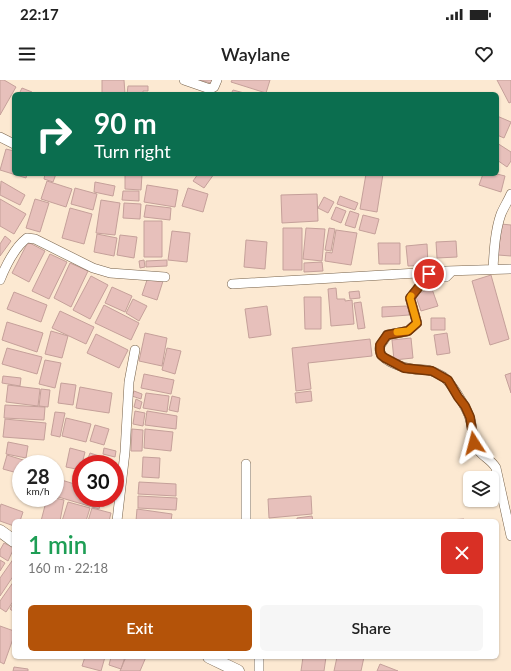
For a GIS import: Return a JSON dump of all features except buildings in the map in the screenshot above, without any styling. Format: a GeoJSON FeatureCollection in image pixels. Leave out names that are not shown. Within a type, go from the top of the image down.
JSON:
{"type":"FeatureCollection","features":[{"type":"Feature","properties":{"kind":"street"},"geometry":{"type":"LineString","coordinates":[[184,80],[210,89],[214,87],[217,80]]}},
{"type":"Feature","properties":{"kind":"street"},"geometry":{"type":"LineString","coordinates":[[0,137],[12,143]]}},
{"type":"Feature","properties":{"kind":"street"},"geometry":{"type":"LineString","coordinates":[[494,269],[497,228],[501,214],[511,194]]}},
{"type":"Feature","properties":{"kind":"street"},"geometry":{"type":"LineString","coordinates":[[0,280],[5,268],[21,242],[27,238],[35,239],[93,268],[110,273],[165,277]]}},
{"type":"Feature","properties":{"kind":"street"},"geometry":{"type":"LineString","coordinates":[[232,284],[511,269]]}},
{"type":"Feature","properties":{"kind":"street"},"geometry":{"type":"LineString","coordinates":[[452,271],[446,277],[429,274],[410,298],[417,323],[408,331],[387,335],[380,345],[380,351],[381,355],[400,366],[411,369],[432,371],[448,380],[465,406],[470,417],[473,438],[477,448],[492,461],[496,468],[511,536]]}},
{"type":"Feature","properties":{"kind":"street"},"geometry":{"type":"LineString","coordinates":[[117,519],[124,458],[129,382],[135,350]]}},
{"type":"Feature","properties":{"kind":"street"},"geometry":{"type":"LineString","coordinates":[[246,464],[246,519]]}},
{"type":"Feature","properties":{"kind":"street"},"geometry":{"type":"LineString","coordinates":[[0,531],[12,540]]}},
{"type":"Feature","properties":{"kind":"street"},"geometry":{"type":"LineString","coordinates":[[213,659],[234,669]]}},
{"type":"Feature","properties":{"kind":"street"},"geometry":{"type":"LineString","coordinates":[[259,659],[259,671]]}},
{"type":"Feature","properties":{"kind":"slow traffic"},"geometry":{"type":"LineString","coordinates":[[397,332],[408,331],[417,323],[410,298],[411,296]]}},
{"type":"Feature","properties":{"kind":"route"},"geometry":{"type":"LineString","coordinates":[[429,274],[410,298],[417,323],[408,331],[387,335],[380,345],[381,355],[390,362],[404,368],[432,371],[448,380],[465,406],[470,417],[474,443]]}}]}
